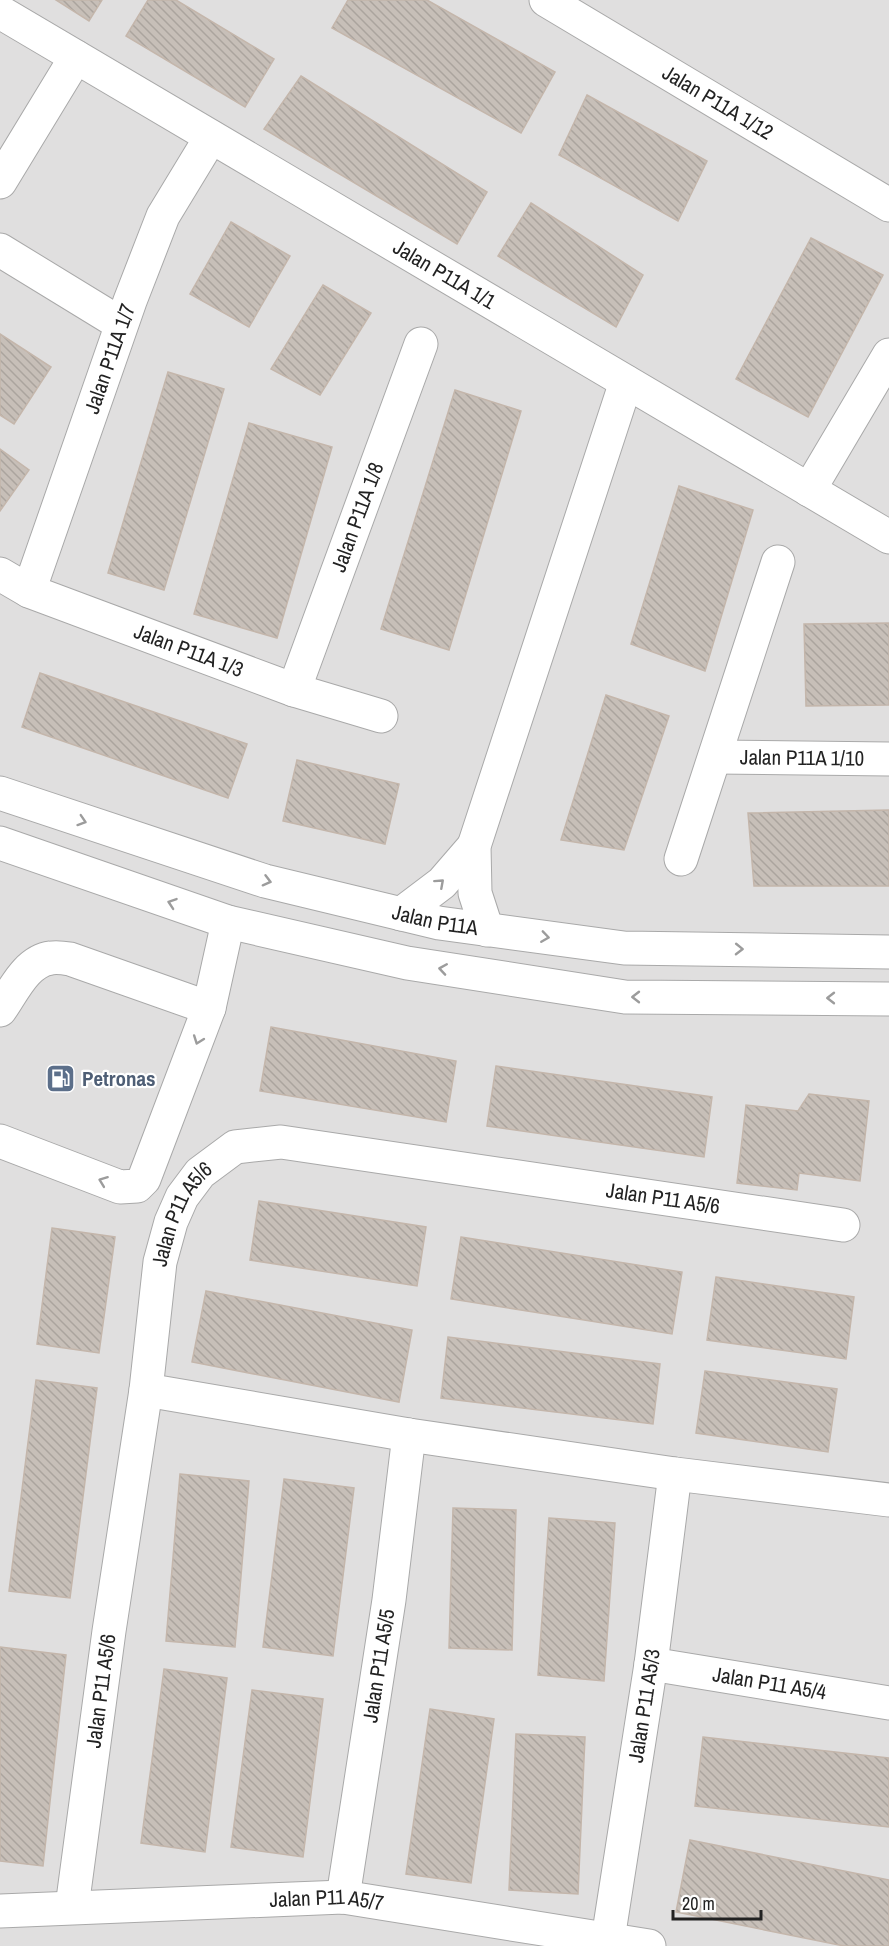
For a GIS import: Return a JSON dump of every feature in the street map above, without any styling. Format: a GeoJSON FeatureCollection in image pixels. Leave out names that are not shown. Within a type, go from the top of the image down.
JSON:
{"type":"FeatureCollection","features":[{"type":"Feature","properties":{"kind":"street","name":"Jalan P11A 1/12"},"geometry":{"type":"LineString","coordinates":[[546,0],[889,205]]}},
{"type":"Feature","properties":{"kind":"street","name":"Jalan P11A 1/1"},"geometry":{"type":"LineString","coordinates":[[0,12],[889,537]]}},
{"type":"Feature","properties":{"kind":"street"},"geometry":{"type":"LineString","coordinates":[[0,182],[76,57]]}},
{"type":"Feature","properties":{"kind":"street","name":"Jalan P11A 1/7"},"geometry":{"type":"LineString","coordinates":[[29,591],[122,324],[163,216],[211,137]]}},
{"type":"Feature","properties":{"kind":"street"},"geometry":{"type":"LineString","coordinates":[[0,250],[122,324]]}},
{"type":"Feature","properties":{"kind":"street","name":"Jalan P11A 1/8"},"geometry":{"type":"LineString","coordinates":[[294,690],[421,344]]}},
{"type":"Feature","properties":{"kind":"street"},"geometry":{"type":"LineString","coordinates":[[808,490],[889,355]]}},
{"type":"Feature","properties":{"kind":"street"},"geometry":{"type":"LineString","coordinates":[[487,930],[475,893],[474,846],[626,382]]}},
{"type":"Feature","properties":{"kind":"street"},"geometry":{"type":"LineString","coordinates":[[681,859],[778,562]]}},
{"type":"Feature","properties":{"kind":"street","name":"Jalan P11A 1/3"},"geometry":{"type":"LineString","coordinates":[[0,574],[29,591],[294,690],[381,716]]}},
{"type":"Feature","properties":{"kind":"street","name":"Jalan P11A 1/10"},"geometry":{"type":"LineString","coordinates":[[715,757],[889,759]]}},
{"type":"Feature","properties":{"kind":"street"},"geometry":{"type":"LineString","coordinates":[[13,798],[2,848],[228,922],[407,963],[625,997],[889,999]]}},
{"type":"Feature","properties":{"kind":"street","name":"Jalan P11A"},"geometry":{"type":"LineString","coordinates":[[13,798],[265,881],[439,923],[624,948],[889,952]]}},
{"type":"Feature","properties":{"kind":"street"},"geometry":{"type":"LineString","coordinates":[[401,914],[442,883],[474,846]]}},
{"type":"Feature","properties":{"kind":"street"},"geometry":{"type":"LineString","coordinates":[[0,1141],[120,1187],[137,1185],[144,1179],[209,1008],[228,922]]}},
{"type":"Feature","properties":{"kind":"street"},"geometry":{"type":"LineString","coordinates":[[0,1010],[26,972],[37,962],[51,957],[70,959],[209,1008]]}},
{"type":"Feature","properties":{"kind":"street","name":"Jalan P11 A5/6"},"geometry":{"type":"LineString","coordinates":[[72,1907],[109,1631],[146,1390],[160,1262],[171,1222],[182,1197],[200,1173],[235,1147],[281,1142],[843,1225]]}},
{"type":"Feature","properties":{"kind":"street"},"geometry":{"type":"LineString","coordinates":[[146,1390],[409,1435],[675,1474],[889,1500]]}},
{"type":"Feature","properties":{"kind":"street","name":"Jalan P11 A5/5"},"geometry":{"type":"LineString","coordinates":[[342,1897],[390,1600],[409,1435]]}},
{"type":"Feature","properties":{"kind":"street","name":"Jalan P11 A5/3"},"geometry":{"type":"LineString","coordinates":[[608,1939],[651,1664],[675,1474]]}},
{"type":"Feature","properties":{"kind":"street","name":"Jalan P11 A5/4"},"geometry":{"type":"LineString","coordinates":[[651,1664],[889,1703]]}},
{"type":"Feature","properties":{"kind":"street","name":"Jalan P11 A5/7"},"geometry":{"type":"LineString","coordinates":[[0,1911],[342,1897],[649,1946]]}},
{"type":"Feature","properties":{"kind":"shaded area"},"geometry":{"type":"Polygon","coordinates":[[[0,0],[889,0],[889,1946],[0,1946],[0,0]]]}},
{"type":"Feature","properties":{"kind":"building"},"geometry":{"type":"Polygon","coordinates":[[[56,0],[102,0],[89,21],[56,0]]]}},
{"type":"Feature","properties":{"kind":"building"},"geometry":{"type":"Polygon","coordinates":[[[148,0],[176,0],[274,59],[245,107],[126,36],[148,0]]]}},
{"type":"Feature","properties":{"kind":"building"},"geometry":{"type":"Polygon","coordinates":[[[348,0],[427,0],[555,72],[521,133],[332,28],[348,0]]]}},
{"type":"Feature","properties":{"kind":"building"},"geometry":{"type":"Polygon","coordinates":[[[301,76],[487,192],[457,244],[264,129],[301,76]]]}},
{"type":"Feature","properties":{"kind":"building"},"geometry":{"type":"Polygon","coordinates":[[[587,95],[707,161],[678,221],[559,155],[587,95]]]}},
{"type":"Feature","properties":{"kind":"building"},"geometry":{"type":"Polygon","coordinates":[[[531,203],[643,275],[616,327],[498,256],[531,203]]]}},
{"type":"Feature","properties":{"kind":"building"},"geometry":{"type":"Polygon","coordinates":[[[231,222],[290,256],[249,327],[190,294],[231,222]]]}},
{"type":"Feature","properties":{"kind":"building"},"geometry":{"type":"Polygon","coordinates":[[[811,238],[883,275],[808,417],[736,379],[811,238]]]}},
{"type":"Feature","properties":{"kind":"building"},"geometry":{"type":"Polygon","coordinates":[[[323,285],[371,313],[320,395],[271,369],[323,285]]]}},
{"type":"Feature","properties":{"kind":"building"},"geometry":{"type":"Polygon","coordinates":[[[0,334],[51,367],[14,424],[0,415],[0,334]]]}},
{"type":"Feature","properties":{"kind":"building"},"geometry":{"type":"Polygon","coordinates":[[[168,372],[224,389],[164,590],[108,573],[168,372]]]}},
{"type":"Feature","properties":{"kind":"building"},"geometry":{"type":"Polygon","coordinates":[[[455,390],[521,411],[449,650],[381,629],[455,390]]]}},
{"type":"Feature","properties":{"kind":"building"},"geometry":{"type":"Polygon","coordinates":[[[249,423],[332,447],[277,638],[194,614],[249,423]]]}},
{"type":"Feature","properties":{"kind":"building"},"geometry":{"type":"Polygon","coordinates":[[[0,449],[29,470],[0,511],[0,449]]]}},
{"type":"Feature","properties":{"kind":"building"},"geometry":{"type":"Polygon","coordinates":[[[679,486],[753,510],[705,671],[631,644],[679,486]]]}},
{"type":"Feature","properties":{"kind":"building"},"geometry":{"type":"Polygon","coordinates":[[[889,623],[889,705],[806,706],[804,624],[889,623]]]}},
{"type":"Feature","properties":{"kind":"building"},"geometry":{"type":"Polygon","coordinates":[[[40,673],[247,744],[228,798],[22,727],[40,673]]]}},
{"type":"Feature","properties":{"kind":"building"},"geometry":{"type":"Polygon","coordinates":[[[606,695],[669,716],[624,850],[561,840],[606,695]]]}},
{"type":"Feature","properties":{"kind":"building"},"geometry":{"type":"Polygon","coordinates":[[[297,760],[399,784],[385,844],[283,821],[297,760]]]}},
{"type":"Feature","properties":{"kind":"building"},"geometry":{"type":"Polygon","coordinates":[[[889,810],[889,886],[754,886],[748,813],[889,810]]]}},
{"type":"Feature","properties":{"kind":"building"},"geometry":{"type":"Polygon","coordinates":[[[271,1027],[456,1061],[446,1122],[260,1091],[271,1027]]]}},
{"type":"Feature","properties":{"kind":"building"},"geometry":{"type":"Polygon","coordinates":[[[496,1066],[712,1097],[704,1157],[487,1126],[496,1066]]]}},
{"type":"Feature","properties":{"kind":"building"},"geometry":{"type":"Polygon","coordinates":[[[809,1094],[869,1101],[860,1181],[799,1173],[797,1190],[737,1183],[746,1105],[798,1111],[809,1094]]]}},
{"type":"Feature","properties":{"kind":"building"},"geometry":{"type":"Polygon","coordinates":[[[259,1201],[426,1227],[417,1286],[250,1260],[259,1201]]]}},
{"type":"Feature","properties":{"kind":"building"},"geometry":{"type":"Polygon","coordinates":[[[52,1228],[115,1237],[99,1353],[37,1344],[52,1228]]]}},
{"type":"Feature","properties":{"kind":"building"},"geometry":{"type":"Polygon","coordinates":[[[461,1237],[682,1272],[672,1334],[451,1299],[461,1237]]]}},
{"type":"Feature","properties":{"kind":"building"},"geometry":{"type":"Polygon","coordinates":[[[716,1277],[854,1297],[846,1359],[707,1340],[716,1277]]]}},
{"type":"Feature","properties":{"kind":"building"},"geometry":{"type":"Polygon","coordinates":[[[206,1291],[412,1330],[399,1402],[192,1362],[206,1291]]]}},
{"type":"Feature","properties":{"kind":"building"},"geometry":{"type":"Polygon","coordinates":[[[448,1337],[660,1364],[653,1424],[441,1398],[448,1337]]]}},
{"type":"Feature","properties":{"kind":"building"},"geometry":{"type":"Polygon","coordinates":[[[705,1371],[837,1389],[828,1452],[696,1433],[705,1371]]]}},
{"type":"Feature","properties":{"kind":"building"},"geometry":{"type":"Polygon","coordinates":[[[36,1380],[97,1388],[70,1598],[9,1591],[36,1380]]]}},
{"type":"Feature","properties":{"kind":"building"},"geometry":{"type":"Polygon","coordinates":[[[180,1474],[249,1481],[235,1647],[166,1641],[180,1474]]]}},
{"type":"Feature","properties":{"kind":"building"},"geometry":{"type":"Polygon","coordinates":[[[284,1479],[354,1488],[333,1656],[263,1647],[284,1479]]]}},
{"type":"Feature","properties":{"kind":"building"},"geometry":{"type":"Polygon","coordinates":[[[453,1508],[516,1510],[512,1650],[449,1648],[453,1508]]]}},
{"type":"Feature","properties":{"kind":"building"},"geometry":{"type":"Polygon","coordinates":[[[549,1518],[615,1523],[604,1681],[538,1675],[549,1518]]]}},
{"type":"Feature","properties":{"kind":"building"},"geometry":{"type":"Polygon","coordinates":[[[0,1647],[66,1655],[43,1866],[0,1861],[0,1647]]]}},
{"type":"Feature","properties":{"kind":"building"},"geometry":{"type":"Polygon","coordinates":[[[164,1669],[227,1678],[205,1852],[141,1843],[164,1669]]]}},
{"type":"Feature","properties":{"kind":"building"},"geometry":{"type":"Polygon","coordinates":[[[252,1690],[323,1699],[303,1857],[231,1847],[252,1690]]]}},
{"type":"Feature","properties":{"kind":"building"},"geometry":{"type":"Polygon","coordinates":[[[430,1709],[494,1719],[471,1883],[406,1874],[430,1709]]]}},
{"type":"Feature","properties":{"kind":"building"},"geometry":{"type":"Polygon","coordinates":[[[516,1734],[585,1737],[578,1894],[509,1890],[516,1734]]]}},
{"type":"Feature","properties":{"kind":"building"},"geometry":{"type":"Polygon","coordinates":[[[703,1737],[889,1758],[889,1827],[695,1806],[703,1737]]]}},
{"type":"Feature","properties":{"kind":"building"},"geometry":{"type":"Polygon","coordinates":[[[690,1840],[889,1880],[889,1946],[844,1946],[676,1912],[690,1840]]]}},
{"type":"Feature","properties":{"kind":"place","name":"Petronas"},"geometry":{"type":"Point","coordinates":[61,1079]}}]}
